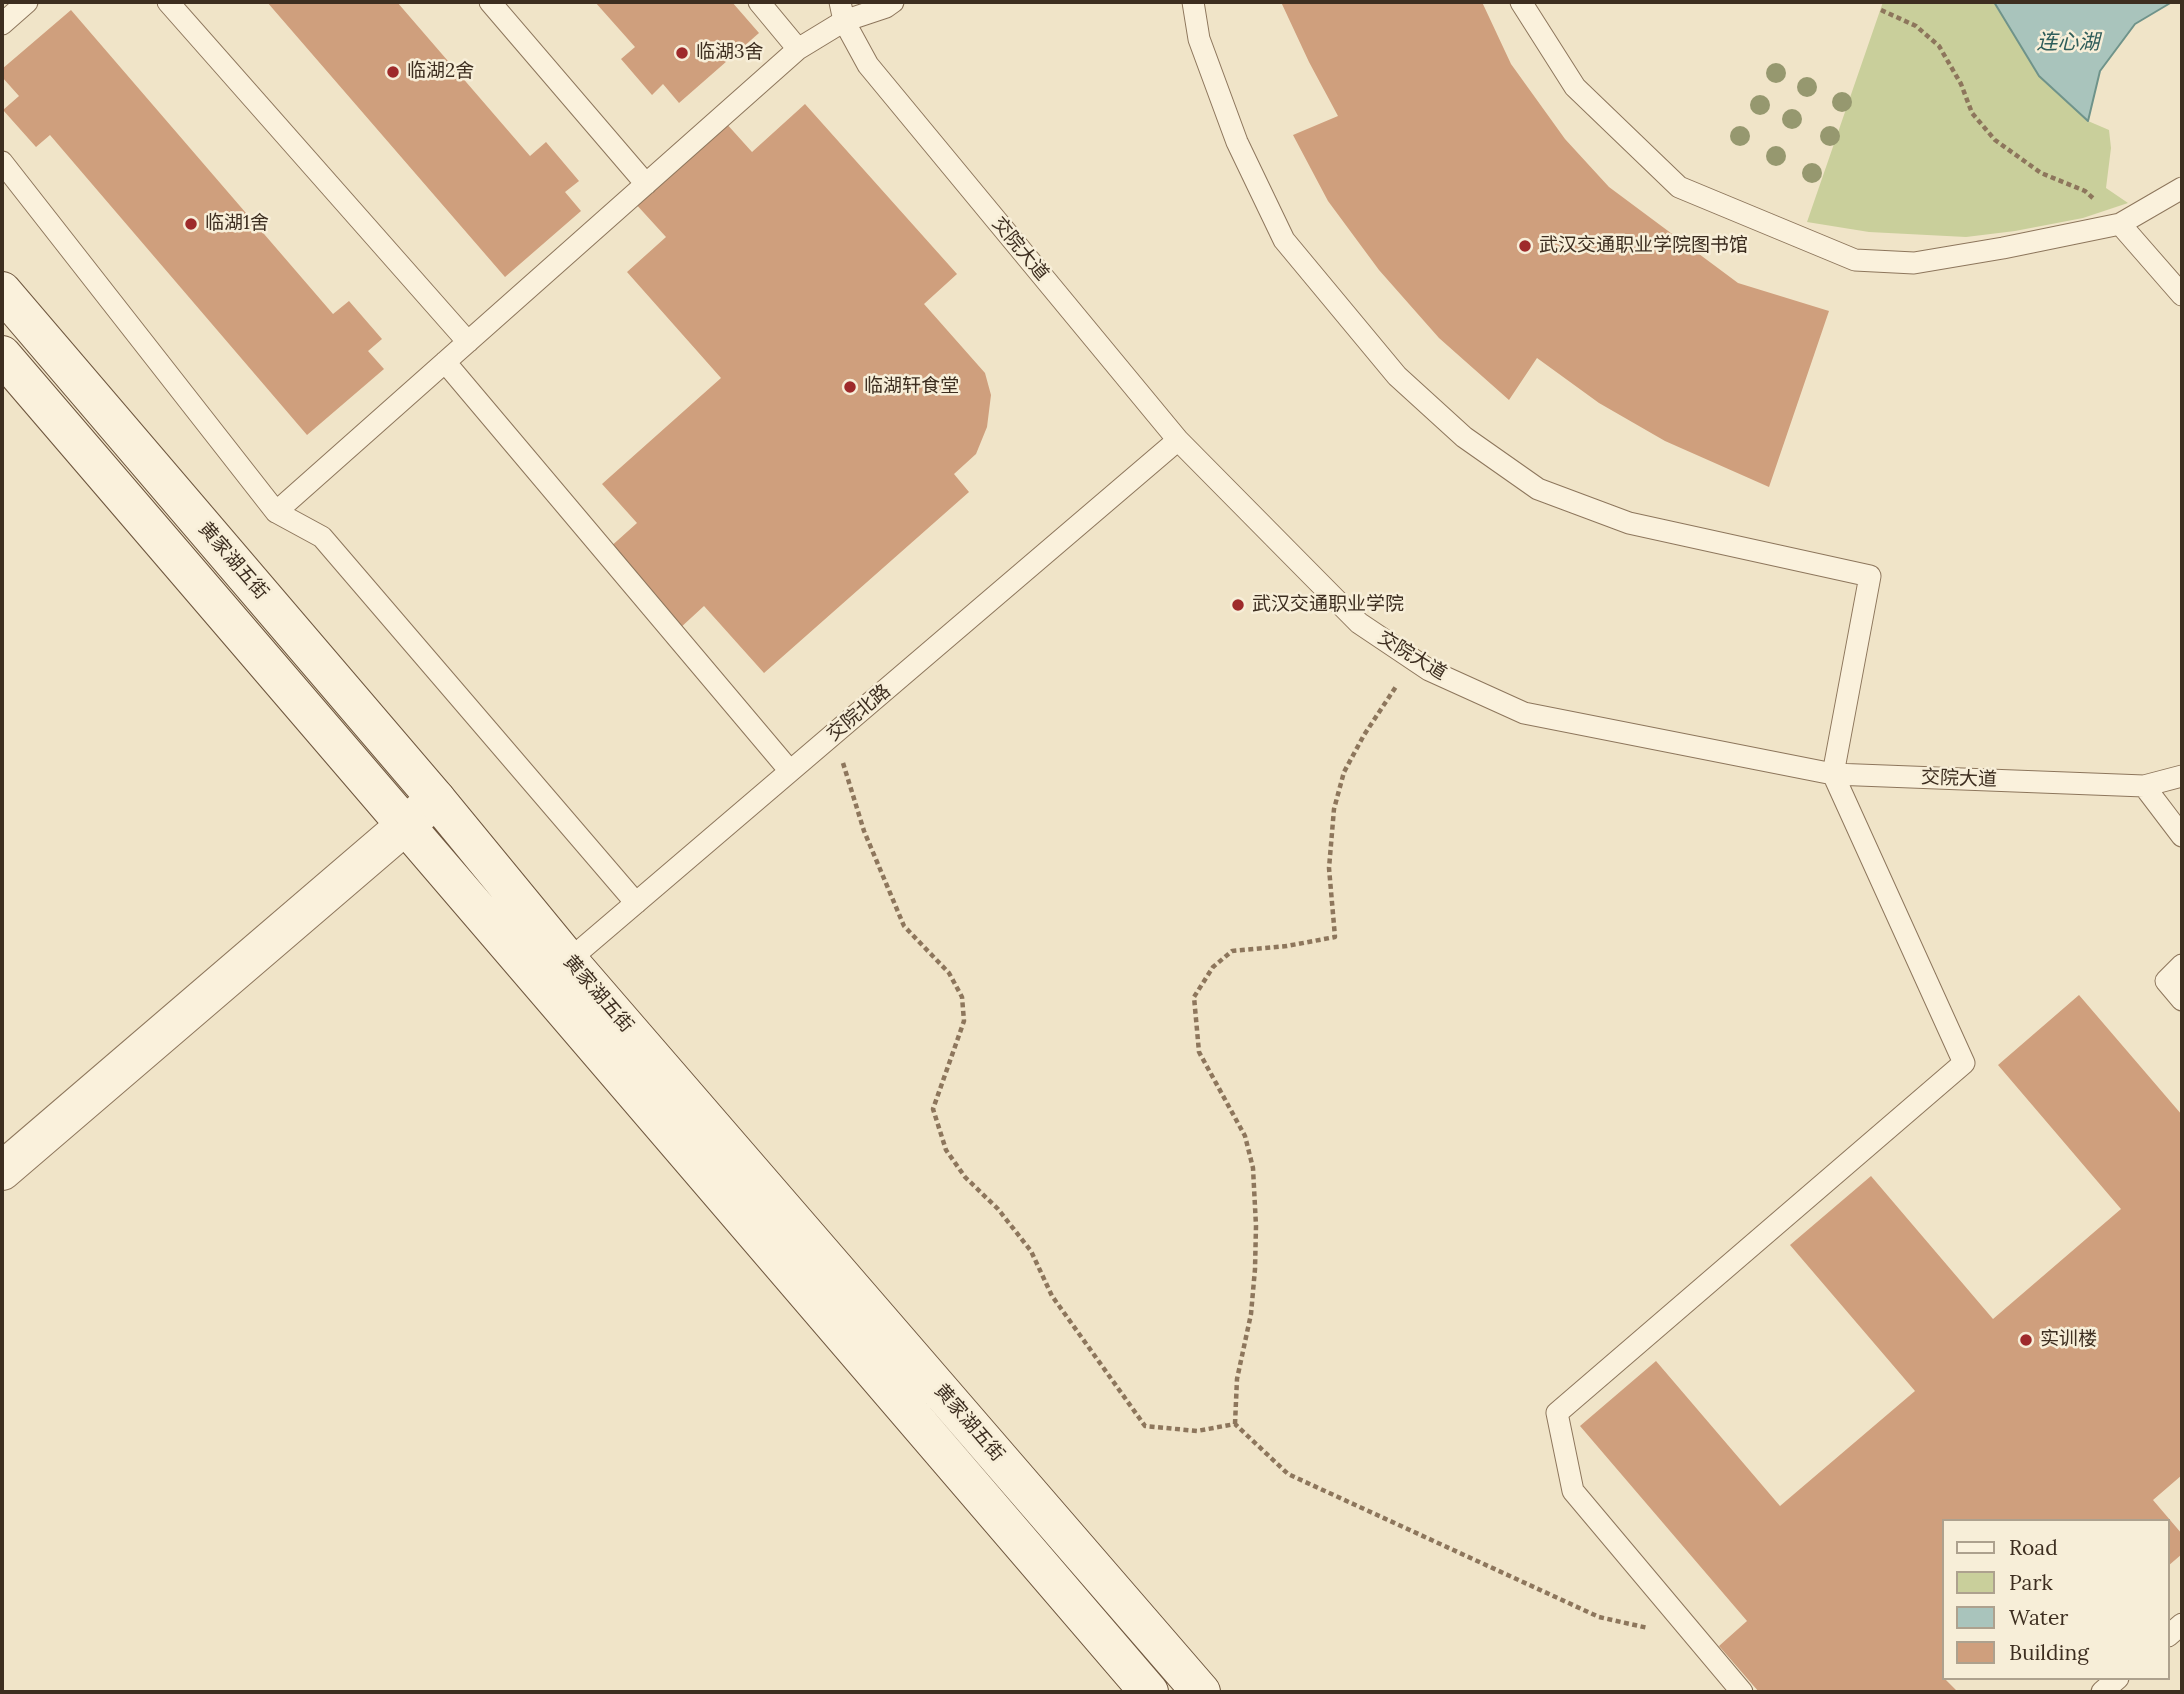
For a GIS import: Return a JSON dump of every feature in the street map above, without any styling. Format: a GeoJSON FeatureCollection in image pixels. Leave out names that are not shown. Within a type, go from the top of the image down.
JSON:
{"type":"FeatureCollection","features":[{"type":"Feature","properties":{"kind":"street","name":"黄家湖五街"},"geometry":{"type":"LineString","coordinates":[[2,291],[436,799],[569,961],[1201,1692]]}},
{"type":"Feature","properties":{"kind":"street","name":"黄家湖五街"},"geometry":{"type":"LineString","coordinates":[[2,355],[1149,1692]]}},
{"type":"Feature","properties":{"kind":"street"},"geometry":{"type":"LineString","coordinates":[[2,1171],[436,799]]}},
{"type":"Feature","properties":{"kind":"lane"},"geometry":{"type":"LineString","coordinates":[[2,24],[27,2]]}},
{"type":"Feature","properties":{"kind":"lane"},"geometry":{"type":"LineString","coordinates":[[168,2],[468,342]]}},
{"type":"Feature","properties":{"kind":"lane"},"geometry":{"type":"LineString","coordinates":[[489,2],[646,184]]}},
{"type":"Feature","properties":{"kind":"lane"},"geometry":{"type":"LineString","coordinates":[[759,2],[798,49]]}},
{"type":"Feature","properties":{"kind":"lane"},"geometry":{"type":"LineString","coordinates":[[276,512],[842,11],[886,7],[893,2]]}},
{"type":"Feature","properties":{"kind":"lane"},"geometry":{"type":"LineString","coordinates":[[1193,2],[1199,39],[1237,142],[1284,240],[1397,376],[1464,438],[1538,489],[1629,523],[1870,576],[1833,774],[1964,1063],[1557,1413],[1573,1491],[1742,1692]]}},
{"type":"Feature","properties":{"kind":"lane"},"geometry":{"type":"LineString","coordinates":[[1521,2],[1574,87],[1679,187],[1855,260],[1914,263],[2120,224],[2182,188]]}},
{"type":"Feature","properties":{"kind":"lane","name":"交院大道"},"geometry":{"type":"LineString","coordinates":[[842,11],[868,65],[1178,440],[1359,623],[1429,670],[1524,713],[1833,774],[2144,786],[2182,776]]}},
{"type":"Feature","properties":{"kind":"lane"},"geometry":{"type":"LineString","coordinates":[[2,162],[276,512],[322,537],[636,903]]}},
{"type":"Feature","properties":{"kind":"lane"},"geometry":{"type":"LineString","coordinates":[[2120,224],[2182,295]]}},
{"type":"Feature","properties":{"kind":"lane"},"geometry":{"type":"LineString","coordinates":[[445,362],[790,771]]}},
{"type":"Feature","properties":{"kind":"lane","name":"交院北路"},"geometry":{"type":"LineString","coordinates":[[540,985],[1178,440]]}},
{"type":"Feature","properties":{"kind":"lane"},"geometry":{"type":"LineString","coordinates":[[2144,786],[2182,836]]}},
{"type":"Feature","properties":{"kind":"lane"},"geometry":{"type":"LineString","coordinates":[[2182,965],[2166,981],[2182,1000]]}},
{"type":"Feature","properties":{"kind":"lane"},"geometry":{"type":"LineString","coordinates":[[2102,1692],[2116,1680]]}},
{"type":"Feature","properties":{"kind":"path"},"geometry":{"type":"LineString","coordinates":[[1881,9],[1916,26],[1939,46],[1961,84],[1972,113],[1995,141],[2040,173],[2085,191],[2120,224]]}},
{"type":"Feature","properties":{"kind":"path"},"geometry":{"type":"LineString","coordinates":[[1414,660],[1364,734],[1344,772],[1334,810],[1329,869],[1335,937],[1287,946],[1232,951],[1213,967],[1194,998],[1199,1052],[1245,1136],[1253,1168],[1255,1269],[1251,1314],[1237,1379],[1235,1424],[1289,1475],[1600,1617],[1697,1638]]}},
{"type":"Feature","properties":{"kind":"path"},"geometry":{"type":"LineString","coordinates":[[834,735],[864,831],[904,926],[949,973],[962,997],[964,1021],[933,1109],[946,1150],[965,1177],[998,1209],[1031,1251],[1052,1296],[1145,1426],[1197,1431],[1235,1424]]}},
{"type":"Feature","properties":{"kind":"green space"},"geometry":{"type":"Polygon","coordinates":[[[1883,2],[1994,2],[2039,76],[2088,121],[2109,130],[2111,148],[2106,188],[2128,203],[2083,218],[1966,237],[1869,232],[1807,222],[1883,2]]]}},
{"type":"Feature","properties":{"kind":"water","name":"连心湖"},"geometry":{"type":"Polygon","coordinates":[[[1994,2],[2172,2],[2135,24],[2100,71],[2088,121],[2039,76],[1994,2]]]}},
{"type":"Feature","properties":{"kind":"building","name":"临湖2舍"},"geometry":{"type":"Polygon","coordinates":[[[267,2],[397,2],[530,156],[546,142],[579,181],[565,192],[581,211],[505,277],[267,2]]]}},
{"type":"Feature","properties":{"kind":"building","name":"临湖3舍"},"geometry":{"type":"Polygon","coordinates":[[[595,2],[732,2],[759,33],[679,103],[663,84],[652,95],[621,59],[635,47],[595,2]]]}},
{"type":"Feature","properties":{"kind":"building","name":"武汉交通职业学院图书馆"},"geometry":{"type":"Polygon","coordinates":[[[1281,2],[1482,2],[1511,64],[1565,139],[1609,187],[1738,283],[1829,311],[1769,487],[1665,441],[1599,403],[1537,358],[1509,400],[1439,338],[1379,270],[1328,201],[1293,135],[1338,116],[1281,2]]]}},
{"type":"Feature","properties":{"kind":"building","name":"临湖1舍"},"geometry":{"type":"Polygon","coordinates":[[[71,10],[333,314],[349,301],[382,339],[368,351],[384,369],[307,435],[50,135],[36,147],[3,110],[19,96],[2,77],[2,69],[71,10]]]}},
{"type":"Feature","properties":{"kind":"building","name":"临湖轩食堂"},"geometry":{"type":"Polygon","coordinates":[[[805,104],[957,274],[924,304],[985,373],[991,395],[987,427],[976,454],[954,474],[969,492],[764,673],[704,606],[679,629],[608,549],[637,523],[602,484],[721,378],[627,272],[666,237],[634,202],[725,122],[752,152],[805,104]]]}},
{"type":"Feature","properties":{"kind":"building","name":"实训楼"},"geometry":{"type":"Polygon","coordinates":[[[2079,995],[2182,1115],[2182,1475],[2153,1500],[2169,1519],[1942,1519],[1942,1680],[1946,1680],[1958,1692],[1759,1692],[1719,1646],[1747,1621],[1580,1426],[1656,1361],[1780,1506],[1915,1391],[1790,1245],[1871,1176],[1993,1319],[2121,1209],[1998,1065],[2079,995]]]}},
{"type":"Feature","properties":{"kind":"building","name":"实训楼"},"geometry":{"type":"Polygon","coordinates":[[[2170,1520],[2182,1534],[2182,1554],[2170,1564],[2170,1520]]]}},
{"type":"Feature","properties":{"kind":"place","name":"临湖3舍"},"geometry":{"type":"Point","coordinates":[682,53]}},
{"type":"Feature","properties":{"kind":"place","name":"临湖2舍"},"geometry":{"type":"Point","coordinates":[393,72]}},
{"type":"Feature","properties":{"kind":"place","name":"临湖1舍"},"geometry":{"type":"Point","coordinates":[191,224]}},
{"type":"Feature","properties":{"kind":"place","name":"武汉交通职业学院图书馆"},"geometry":{"type":"Point","coordinates":[1525,246]}},
{"type":"Feature","properties":{"kind":"place","name":"临湖轩食堂"},"geometry":{"type":"Point","coordinates":[850,387]}},
{"type":"Feature","properties":{"kind":"place","name":"武汉交通职业学院"},"geometry":{"type":"Point","coordinates":[1238,605]}},
{"type":"Feature","properties":{"kind":"place","name":"实训楼"},"geometry":{"type":"Point","coordinates":[2026,1340]}}]}
